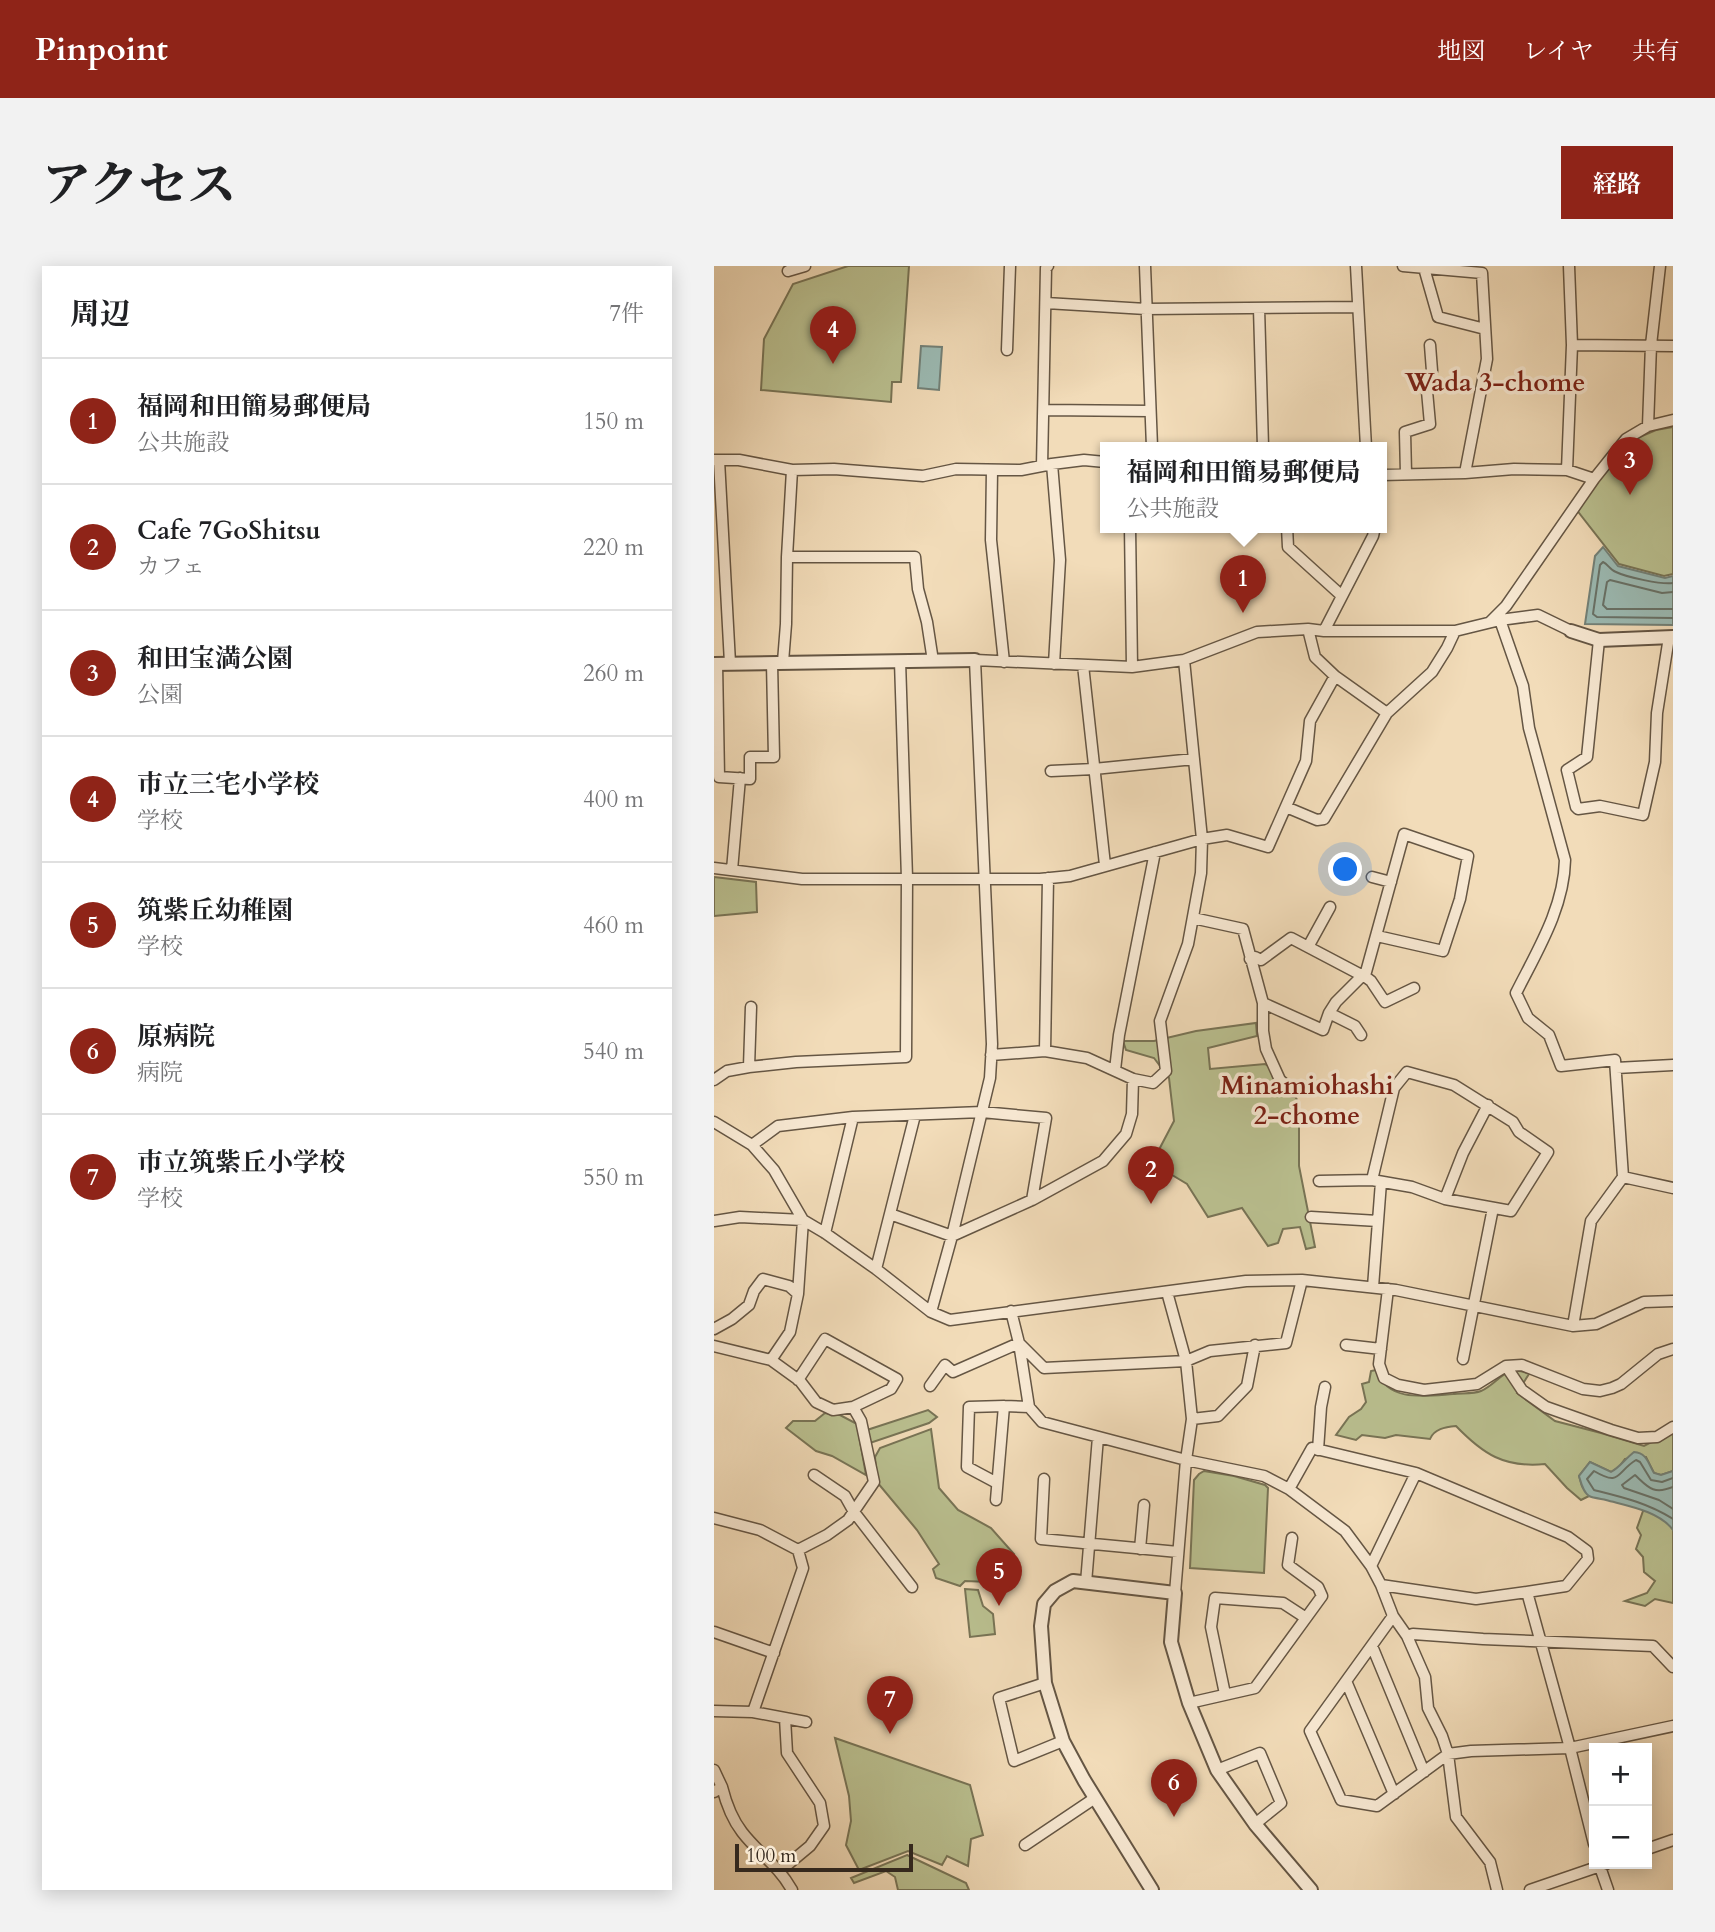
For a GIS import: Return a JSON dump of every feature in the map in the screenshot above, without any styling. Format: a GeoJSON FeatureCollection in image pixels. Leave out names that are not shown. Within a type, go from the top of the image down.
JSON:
{"type":"FeatureCollection","features":[{"type":"Feature","properties":{"kind":"street"},"geometry":{"type":"LineString","coordinates":[[788,271],[806,266]]}},
{"type":"Feature","properties":{"kind":"street"},"geometry":{"type":"LineString","coordinates":[[1007,350],[1010,266]]}},
{"type":"Feature","properties":{"kind":"street"},"geometry":{"type":"LineString","coordinates":[[1048,266],[1044,410],[1047,465],[1060,559],[1054,664]]}},
{"type":"Feature","properties":{"kind":"street"},"geometry":{"type":"LineString","coordinates":[[1145,266],[1152,442]]}},
{"type":"Feature","properties":{"kind":"street"},"geometry":{"type":"LineString","coordinates":[[1356,266],[1366,442]]}},
{"type":"Feature","properties":{"kind":"street"},"geometry":{"type":"LineString","coordinates":[[1403,266],[1482,274],[1487,359],[1465,473]]}},
{"type":"Feature","properties":{"kind":"street"},"geometry":{"type":"LineString","coordinates":[[1567,470],[1572,345],[1569,266]]}},
{"type":"Feature","properties":{"kind":"street"},"geometry":{"type":"LineString","coordinates":[[1648,426],[1651,345],[1660,266]]}},
{"type":"Feature","properties":{"kind":"street"},"geometry":{"type":"LineString","coordinates":[[1424,268],[1438,317],[1485,329]]}},
{"type":"Feature","properties":{"kind":"street"},"geometry":{"type":"LineString","coordinates":[[1045,303],[1146,309],[1358,307]]}},
{"type":"Feature","properties":{"kind":"street"},"geometry":{"type":"LineString","coordinates":[[1259,308],[1263,442]]}},
{"type":"Feature","properties":{"kind":"street"},"geometry":{"type":"LineString","coordinates":[[1406,474],[1405,432],[1430,424],[1426,380],[1432,371],[1430,345]]}},
{"type":"Feature","properties":{"kind":"street"},"geometry":{"type":"LineString","coordinates":[[1572,345],[1673,346]]}},
{"type":"Feature","properties":{"kind":"street"},"geometry":{"type":"LineString","coordinates":[[1044,410],[1150,411]]}},
{"type":"Feature","properties":{"kind":"street"},"geometry":{"type":"LineString","coordinates":[[1495,621],[1594,479],[1626,439],[1648,426],[1673,420]]}},
{"type":"Feature","properties":{"kind":"street"},"geometry":{"type":"LineString","coordinates":[[792,470],[786,624],[777,662],[774,757],[750,757],[750,779],[716,780],[720,663],[717,460],[739,460],[792,470],[834,469],[923,476],[956,469],[1021,470],[1084,460],[1100,462]]}},
{"type":"Feature","properties":{"kind":"street"},"geometry":{"type":"LineString","coordinates":[[1387,475],[1514,469],[1567,470],[1594,479]]}},
{"type":"Feature","properties":{"kind":"street"},"geometry":{"type":"LineString","coordinates":[[992,470],[990,540],[1004,662]]}},
{"type":"Feature","properties":{"kind":"street"},"geometry":{"type":"LineString","coordinates":[[1130,533],[1132,667]]}},
{"type":"Feature","properties":{"kind":"street"},"geometry":{"type":"LineString","coordinates":[[1287,533],[1288,547],[1342,596]]}},
{"type":"Feature","properties":{"kind":"street"},"geometry":{"type":"LineString","coordinates":[[1324,631],[1374,533]]}},
{"type":"Feature","properties":{"kind":"street"},"geometry":{"type":"LineString","coordinates":[[787,557],[915,557],[918,589],[933,660]]}},
{"type":"Feature","properties":{"kind":"street"},"geometry":{"type":"LineString","coordinates":[[720,663],[975,660],[1132,667],[1184,660],[1257,632],[1308,629],[1455,631],[1495,621],[1538,615],[1571,631],[1599,640],[1671,637],[1657,713],[1655,762],[1643,815],[1600,806],[1576,807],[1567,770],[1587,757],[1599,640]]}},
{"type":"Feature","properties":{"kind":"street"},"geometry":{"type":"LineString","coordinates":[[1495,621],[1523,686],[1529,727],[1565,860],[1562,894],[1516,993],[1528,1018],[1549,1035],[1561,1066],[1615,1060],[1616,1069],[1623,1177],[1591,1220],[1573,1326]]}},
{"type":"Feature","properties":{"kind":"street"},"geometry":{"type":"LineString","coordinates":[[1308,629],[1315,657],[1335,676],[1387,713]]}},
{"type":"Feature","properties":{"kind":"street"},"geometry":{"type":"LineString","coordinates":[[1286,807],[1317,820],[1324,819],[1387,713],[1432,672],[1455,631]]}},
{"type":"Feature","properties":{"kind":"street"},"geometry":{"type":"LineString","coordinates":[[931,1312],[990,1079],[975,660]]}},
{"type":"Feature","properties":{"kind":"street"},"geometry":{"type":"LineString","coordinates":[[991,1055],[1045,1051],[1087,1058],[1133,1079],[1153,1083],[1166,1071],[1160,1021],[1188,944],[1201,873],[1202,839],[1184,660]]}},
{"type":"Feature","properties":{"kind":"street"},"geometry":{"type":"LineString","coordinates":[[714,1080],[727,1071],[749,1066],[906,1057],[907,878],[900,661]]}},
{"type":"Feature","properties":{"kind":"street"},"geometry":{"type":"LineString","coordinates":[[1083,665],[1105,865]]}},
{"type":"Feature","properties":{"kind":"street"},"geometry":{"type":"LineString","coordinates":[[714,868],[802,878],[1048,878],[1070,876],[1202,839],[1227,835],[1268,847],[1306,761],[1310,721],[1335,676]]}},
{"type":"Feature","properties":{"kind":"street"},"geometry":{"type":"LineString","coordinates":[[1051,771],[1194,760]]}},
{"type":"Feature","properties":{"kind":"street"},"geometry":{"type":"LineString","coordinates":[[732,870],[740,779]]}},
{"type":"Feature","properties":{"kind":"street"},"geometry":{"type":"LineString","coordinates":[[1264,1003],[1323,1030],[1336,1002],[1363,976],[1369,964],[1404,834],[1468,856],[1460,899],[1443,951],[1377,936]]}},
{"type":"Feature","properties":{"kind":"street"},"geometry":{"type":"LineString","coordinates":[[1115,1070],[1119,1035],[1154,852]]}},
{"type":"Feature","properties":{"kind":"street"},"geometry":{"type":"LineString","coordinates":[[1372,877],[1391,882]]}},
{"type":"Feature","properties":{"kind":"street"},"geometry":{"type":"LineString","coordinates":[[1045,1051],[1048,878]]}},
{"type":"Feature","properties":{"kind":"street"},"geometry":{"type":"LineString","coordinates":[[1308,947],[1330,907]]}},
{"type":"Feature","properties":{"kind":"street"},"geometry":{"type":"LineString","coordinates":[[1193,918],[1243,929],[1264,1003],[1266,1049],[1280,1080],[1293,1091]]}},
{"type":"Feature","properties":{"kind":"street"},"geometry":{"type":"LineString","coordinates":[[1250,959],[1255,957],[1261,960],[1291,938],[1371,981],[1385,1002],[1414,988]]}},
{"type":"Feature","properties":{"kind":"street"},"geometry":{"type":"LineString","coordinates":[[749,1066],[751,1007]]}},
{"type":"Feature","properties":{"kind":"street"},"geometry":{"type":"LineString","coordinates":[[1329,1013],[1354,1026],[1361,1035]]}},
{"type":"Feature","properties":{"kind":"street"},"geometry":{"type":"LineString","coordinates":[[714,1065],[727,1071]]}},
{"type":"Feature","properties":{"kind":"street"},"geometry":{"type":"LineString","coordinates":[[1616,1069],[1673,1065]]}},
{"type":"Feature","properties":{"kind":"street"},"geometry":{"type":"LineString","coordinates":[[1319,1181],[1376,1181],[1412,1186],[1445,1199],[1511,1211],[1548,1152],[1519,1132],[1513,1122],[1454,1085],[1407,1072],[1394,1088],[1376,1181],[1378,1221],[1373,1287]]}},
{"type":"Feature","properties":{"kind":"street"},"geometry":{"type":"LineString","coordinates":[[890,1214],[952,1236],[1032,1200],[1103,1161],[1126,1134],[1132,1114],[1133,1079]]}},
{"type":"Feature","properties":{"kind":"street"},"geometry":{"type":"LineString","coordinates":[[1445,1199],[1463,1153],[1488,1105]]}},
{"type":"Feature","properties":{"kind":"street"},"geometry":{"type":"LineString","coordinates":[[752,1145],[778,1126],[853,1117],[982,1112],[1046,1118],[1032,1200]]}},
{"type":"Feature","properties":{"kind":"street"},"geometry":{"type":"LineString","coordinates":[[876,1269],[915,1115]]}},
{"type":"Feature","properties":{"kind":"street"},"geometry":{"type":"LineString","coordinates":[[825,1233],[853,1117]]}},
{"type":"Feature","properties":{"kind":"street"},"geometry":{"type":"LineString","coordinates":[[714,1122],[752,1145],[774,1170],[803,1220],[798,1294],[790,1332],[771,1360]]}},
{"type":"Feature","properties":{"kind":"street"},"geometry":{"type":"LineString","coordinates":[[1623,1177],[1673,1188]]}},
{"type":"Feature","properties":{"kind":"street"},"geometry":{"type":"LineString","coordinates":[[1462,1359],[1493,1208]]}},
{"type":"Feature","properties":{"kind":"street"},"geometry":{"type":"LineString","coordinates":[[714,1221],[740,1217],[803,1220],[876,1269],[931,1312],[950,1320],[1246,1281],[1301,1280],[1388,1289],[1573,1326],[1596,1324],[1644,1302],[1673,1301],[1673,1293]]}},
{"type":"Feature","properties":{"kind":"street"},"geometry":{"type":"LineString","coordinates":[[1311,1217],[1378,1221]]}},
{"type":"Feature","properties":{"kind":"street"},"geometry":{"type":"LineString","coordinates":[[714,1329],[749,1305],[754,1291],[763,1279],[789,1286],[798,1294]]}},
{"type":"Feature","properties":{"kind":"street"},"geometry":{"type":"LineString","coordinates":[[1019,1343],[1044,1368],[1186,1361],[1210,1351],[1286,1343],[1301,1280]]}},
{"type":"Feature","properties":{"kind":"street"},"geometry":{"type":"LineString","coordinates":[[1388,1289],[1380,1364],[1384,1377],[1398,1385],[1424,1390],[1477,1384],[1506,1366],[1522,1364],[1583,1389],[1600,1391],[1620,1384],[1658,1353],[1673,1349]]}},
{"type":"Feature","properties":{"kind":"street"},"geometry":{"type":"LineString","coordinates":[[1167,1292],[1186,1361],[1192,1419],[1186,1460],[1171,1642],[1189,1703],[1217,1770],[1255,1824],[1311,1890]]}},
{"type":"Feature","properties":{"kind":"street"},"geometry":{"type":"LineString","coordinates":[[1011,1311],[1029,1407],[1042,1422],[1186,1460],[1264,1476],[1289,1489],[1345,1531],[1371,1566],[1425,1677],[1428,1708],[1448,1754],[1456,1817],[1490,1862],[1497,1890]]}},
{"type":"Feature","properties":{"kind":"street"},"geometry":{"type":"LineString","coordinates":[[714,1346],[771,1360],[798,1380],[816,1402],[832,1410],[853,1407],[891,1389],[897,1379],[825,1339],[798,1380]]}},
{"type":"Feature","properties":{"kind":"street"},"geometry":{"type":"LineString","coordinates":[[930,1386],[944,1365],[953,1372],[1019,1343]]}},
{"type":"Feature","properties":{"kind":"street"},"geometry":{"type":"LineString","coordinates":[[1192,1419],[1218,1416],[1247,1386],[1255,1345]]}},
{"type":"Feature","properties":{"kind":"street"},"geometry":{"type":"LineString","coordinates":[[1346,1345],[1381,1349]]}},
{"type":"Feature","properties":{"kind":"street"},"geometry":{"type":"LineString","coordinates":[[1506,1366],[1522,1390],[1546,1407],[1638,1437],[1657,1437],[1673,1427]]}},
{"type":"Feature","properties":{"kind":"street"},"geometry":{"type":"LineString","coordinates":[[1318,1450],[1325,1387]]}},
{"type":"Feature","properties":{"kind":"street"},"geometry":{"type":"LineString","coordinates":[[996,1500],[1004,1406]]}},
{"type":"Feature","properties":{"kind":"street"},"geometry":{"type":"LineString","coordinates":[[798,1550],[848,1520],[874,1482],[861,1421],[853,1407]]}},
{"type":"Feature","properties":{"kind":"street"},"geometry":{"type":"LineString","coordinates":[[998,1483],[967,1467],[969,1407],[1029,1407]]}},
{"type":"Feature","properties":{"kind":"street"},"geometry":{"type":"LineString","coordinates":[[1086,1583],[1098,1437]]}},
{"type":"Feature","properties":{"kind":"street"},"geometry":{"type":"LineString","coordinates":[[1289,1489],[1312,1448],[1416,1473],[1568,1537],[1587,1551],[1588,1559],[1566,1586],[1476,1599],[1381,1585]]}},
{"type":"Feature","properties":{"kind":"street"},"geometry":{"type":"LineString","coordinates":[[1371,1566],[1416,1473]]}},
{"type":"Feature","properties":{"kind":"street"},"geometry":{"type":"LineString","coordinates":[[814,1475],[845,1496],[854,1512],[912,1587]]}},
{"type":"Feature","properties":{"kind":"street"},"geometry":{"type":"LineString","coordinates":[[1044,1479],[1041,1539],[1178,1552]]}},
{"type":"Feature","properties":{"kind":"street"},"geometry":{"type":"LineString","coordinates":[[1140,1549],[1144,1505]]}},
{"type":"Feature","properties":{"kind":"street"},"geometry":{"type":"LineString","coordinates":[[714,1518],[760,1530],[798,1550],[803,1568],[753,1712]]}},
{"type":"Feature","properties":{"kind":"street"},"geometry":{"type":"LineString","coordinates":[[1189,1703],[1255,1688],[1322,1596],[1318,1587],[1288,1564],[1292,1538]]}},
{"type":"Feature","properties":{"kind":"street"},"geometry":{"type":"LineString","coordinates":[[1152,1890],[1063,1741],[1045,1683],[1041,1626],[1044,1604],[1055,1591],[1073,1581],[1175,1593]]}},
{"type":"Feature","properties":{"kind":"street"},"geometry":{"type":"LineString","coordinates":[[1527,1592],[1589,1824]]}},
{"type":"Feature","properties":{"kind":"street"},"geometry":{"type":"LineString","coordinates":[[1225,1695],[1211,1627],[1215,1598],[1283,1603],[1306,1618]]}},
{"type":"Feature","properties":{"kind":"street"},"geometry":{"type":"LineString","coordinates":[[1393,1616],[1310,1731],[1341,1800],[1377,1806],[1448,1754],[1570,1748],[1673,1726]]}},
{"type":"Feature","properties":{"kind":"street"},"geometry":{"type":"LineString","coordinates":[[714,1632],[774,1653]]}},
{"type":"Feature","properties":{"kind":"street"},"geometry":{"type":"LineString","coordinates":[[1407,1636],[1413,1634],[1653,1646],[1673,1667]]}},
{"type":"Feature","properties":{"kind":"street"},"geometry":{"type":"LineString","coordinates":[[1372,1646],[1424,1772]]}},
{"type":"Feature","properties":{"kind":"street"},"geometry":{"type":"LineString","coordinates":[[1346,1681],[1394,1794]]}},
{"type":"Feature","properties":{"kind":"street"},"geometry":{"type":"LineString","coordinates":[[1045,1683],[999,1698],[1014,1761],[1063,1741]]}},
{"type":"Feature","properties":{"kind":"street"},"geometry":{"type":"LineString","coordinates":[[714,1711],[753,1712],[806,1722]]}},
{"type":"Feature","properties":{"kind":"street"},"geometry":{"type":"LineString","coordinates":[[780,1871],[810,1846],[824,1826],[820,1803],[787,1753],[785,1718]]}},
{"type":"Feature","properties":{"kind":"street"},"geometry":{"type":"LineString","coordinates":[[1217,1770],[1260,1753],[1281,1803],[1255,1824]]}},
{"type":"Feature","properties":{"kind":"street"},"geometry":{"type":"LineString","coordinates":[[714,1770],[718,1790],[741,1832],[780,1871],[792,1890]]}},
{"type":"Feature","properties":{"kind":"street"},"geometry":{"type":"LineString","coordinates":[[1025,1845],[1096,1798]]}},
{"type":"Feature","properties":{"kind":"street"},"geometry":{"type":"LineString","coordinates":[[1652,1847],[1673,1839]]}},
{"type":"Feature","properties":{"kind":"street"},"geometry":{"type":"LineString","coordinates":[[1530,1890],[1589,1868]]}},
{"type":"Feature","properties":{"kind":"street"},"geometry":{"type":"LineString","coordinates":[[1602,1869],[1608,1890]]}},
{"type":"Feature","properties":{"kind":"green space"},"geometry":{"type":"Polygon","coordinates":[[[848,266],[909,266],[901,382],[892,382],[891,402],[761,390],[764,339],[793,284],[848,266]]]}},
{"type":"Feature","properties":{"kind":"green space"},"geometry":{"type":"Polygon","coordinates":[[[1673,427],[1673,574],[1664,576],[1619,564],[1576,509],[1628,442],[1656,430],[1673,427]]]}},
{"type":"Feature","properties":{"kind":"green space"},"geometry":{"type":"Polygon","coordinates":[[[714,877],[756,882],[757,912],[714,916],[714,877]]]}},
{"type":"Feature","properties":{"kind":"green space"},"geometry":{"type":"Polygon","coordinates":[[[1256,1023],[1257,1036],[1208,1048],[1210,1069],[1265,1064],[1282,1075],[1299,1103],[1299,1166],[1315,1247],[1306,1249],[1300,1227],[1283,1229],[1278,1243],[1268,1246],[1242,1208],[1208,1217],[1187,1184],[1152,1163],[1174,1121],[1169,1078],[1154,1058],[1126,1050],[1123,1041],[1154,1041],[1196,1031],[1256,1023]]]}},
{"type":"Feature","properties":{"kind":"green space"},"geometry":{"type":"Polygon","coordinates":[[[1376,1370],[1389,1388],[1399,1393],[1420,1396],[1478,1392],[1508,1372],[1521,1371],[1529,1374],[1517,1393],[1555,1421],[1644,1446],[1673,1431],[1673,1471],[1661,1475],[1654,1473],[1646,1457],[1625,1459],[1611,1472],[1590,1462],[1579,1476],[1589,1496],[1581,1500],[1545,1464],[1518,1464],[1495,1457],[1456,1426],[1437,1431],[1430,1439],[1362,1435],[1356,1440],[1336,1435],[1349,1417],[1366,1402],[1362,1384],[1369,1382],[1371,1371],[1376,1370]]]}},
{"type":"Feature","properties":{"kind":"green space"},"geometry":{"type":"Polygon","coordinates":[[[928,1410],[937,1417],[929,1423],[870,1443],[867,1430],[928,1410]]]}},
{"type":"Feature","properties":{"kind":"green space"},"geometry":{"type":"Polygon","coordinates":[[[825,1413],[840,1415],[857,1424],[866,1475],[832,1456],[816,1451],[786,1428],[793,1421],[815,1421],[825,1413]]]}},
{"type":"Feature","properties":{"kind":"green space"},"geometry":{"type":"Polygon","coordinates":[[[931,1429],[939,1488],[958,1510],[991,1528],[1014,1554],[990,1582],[965,1581],[960,1586],[936,1578],[933,1569],[939,1564],[917,1530],[877,1482],[875,1457],[880,1448],[931,1429]]]}},
{"type":"Feature","properties":{"kind":"green space"},"geometry":{"type":"Polygon","coordinates":[[[1204,1471],[1234,1476],[1268,1488],[1264,1573],[1190,1568],[1194,1480],[1204,1471]]]}},
{"type":"Feature","properties":{"kind":"green space"},"geometry":{"type":"Polygon","coordinates":[[[1673,1500],[1673,1603],[1655,1599],[1645,1606],[1625,1601],[1647,1593],[1655,1581],[1644,1572],[1643,1557],[1636,1549],[1641,1535],[1637,1528],[1643,1511],[1673,1500]]]}},
{"type":"Feature","properties":{"kind":"green space"},"geometry":{"type":"Polygon","coordinates":[[[965,1589],[978,1590],[983,1606],[993,1614],[995,1634],[970,1637],[965,1589]]]}},
{"type":"Feature","properties":{"kind":"green space"},"geometry":{"type":"Polygon","coordinates":[[[835,1738],[970,1785],[983,1835],[971,1839],[968,1866],[947,1856],[942,1865],[908,1851],[859,1870],[846,1845],[851,1821],[849,1796],[835,1738]]]}},
{"type":"Feature","properties":{"kind":"green space"},"geometry":{"type":"Polygon","coordinates":[[[907,1855],[966,1883],[969,1890],[898,1890],[895,1877],[886,1871],[854,1883],[851,1878],[907,1855]]]}},
{"type":"Feature","properties":{"kind":"water"},"geometry":{"type":"Polygon","coordinates":[[[921,346],[942,347],[939,390],[918,388],[921,346]]]}},
{"type":"Feature","properties":{"kind":"water"},"geometry":{"type":"Polygon","coordinates":[[[1603,547],[1618,566],[1665,578],[1673,576],[1673,625],[1585,624],[1595,556],[1603,547]]]}},
{"type":"Feature","properties":{"kind":"water"},"geometry":{"type":"Polygon","coordinates":[[[1634,1452],[1644,1456],[1654,1473],[1661,1475],[1673,1471],[1673,1530],[1660,1518],[1633,1507],[1591,1497],[1584,1490],[1579,1476],[1590,1462],[1611,1472],[1634,1452]]]}},
{"type":"Feature","properties":{"kind":"place","name":"市立三宅小学校"},"geometry":{"type":"Point","coordinates":[833,364]}},
{"type":"Feature","properties":{"kind":"place","name":"和田宝満公園"},"geometry":{"type":"Point","coordinates":[1630,495]}},
{"type":"Feature","properties":{"kind":"place","name":"福岡和田簡易郵便局"},"geometry":{"type":"Point","coordinates":[1243,613]}},
{"type":"Feature","properties":{"kind":"place","name":"Cafe 7GoShitsu"},"geometry":{"type":"Point","coordinates":[1151,1204]}},
{"type":"Feature","properties":{"kind":"place","name":"筑紫丘幼稚園"},"geometry":{"type":"Point","coordinates":[999,1606]}},
{"type":"Feature","properties":{"kind":"place","name":"市立筑紫丘小学校"},"geometry":{"type":"Point","coordinates":[890,1734]}},
{"type":"Feature","properties":{"kind":"place","name":"原病院"},"geometry":{"type":"Point","coordinates":[1174,1817]}},
{"type":"Feature","properties":{"kind":"district","name":"Wada 3-chome"},"geometry":{"type":"Point","coordinates":[1495,382]}},
{"type":"Feature","properties":{"kind":"district","name":"Minamiohashi 2-chome"},"geometry":{"type":"Point","coordinates":[1307,1100]}}]}
